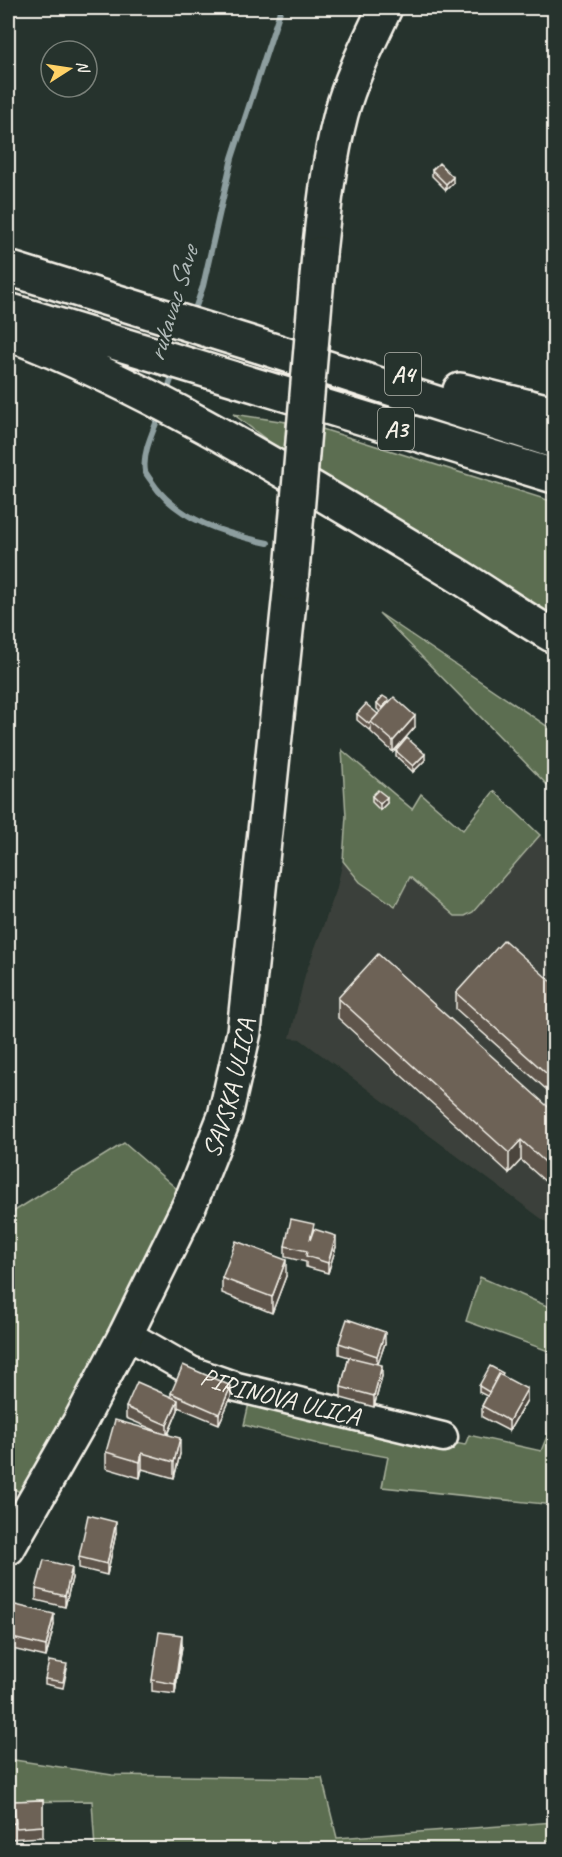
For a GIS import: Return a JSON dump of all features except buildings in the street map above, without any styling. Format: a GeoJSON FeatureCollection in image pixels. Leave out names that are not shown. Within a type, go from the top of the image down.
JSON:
{"type":"FeatureCollection","features":[{"type":"Feature","properties":{"kind":"main road","name":"SAVSKA ULICA"},"geometry":{"type":"LineString","coordinates":[[8,1548],[81,1420],[194,1194],[219,1134],[234,1082],[249,985],[291,583],[319,254],[331,160],[354,75],[385,8]]}},
{"type":"Feature","properties":{"kind":"main road","name":"A3"},"geometry":{"type":"LineString","coordinates":[[8,268],[214,331],[251,338],[555,441]]}},
{"type":"Feature","properties":{"kind":"main road","name":"A3"},"geometry":{"type":"LineString","coordinates":[[8,310],[238,382],[555,476]]}},
{"type":"Feature","properties":{"kind":"main road"},"geometry":{"type":"LineString","coordinates":[[8,333],[106,375],[222,438],[456,574],[555,636]]}},
{"type":"Feature","properties":{"kind":"main road","name":"A4"},"geometry":{"type":"LineString","coordinates":[[251,338],[555,413]]}},
{"type":"Feature","properties":{"kind":"street","name":"PIRINOVA ULICA"},"geometry":{"type":"LineString","coordinates":[[126,1334],[191,1371],[237,1387],[443,1437]]}},
{"type":"Feature","properties":{"kind":"shaded area"},"geometry":{"type":"Polygon","coordinates":[[[540,835],[554,849],[554,1228],[300,1039],[290,1038],[305,975],[336,891],[343,861],[360,882],[395,906],[410,876],[455,916],[465,916],[473,912],[540,835]]]}},
{"type":"Feature","properties":{"kind":"green space"},"geometry":{"type":"Polygon","coordinates":[[[233,414],[286,422],[284,453],[233,414]]]}},
{"type":"Feature","properties":{"kind":"green space"},"geometry":{"type":"Polygon","coordinates":[[[319,428],[554,502],[554,621],[316,472],[319,428]]]}},
{"type":"Feature","properties":{"kind":"green space"},"geometry":{"type":"Polygon","coordinates":[[[379,613],[554,731],[554,792],[379,613]]]}},
{"type":"Feature","properties":{"kind":"green space"},"geometry":{"type":"Polygon","coordinates":[[[342,750],[412,809],[421,794],[463,830],[494,791],[540,835],[473,912],[465,916],[455,916],[410,877],[395,906],[360,882],[343,861],[346,816],[342,750]]]}},
{"type":"Feature","properties":{"kind":"green space"},"geometry":{"type":"Polygon","coordinates":[[[124,1143],[186,1197],[24,1494],[8,1486],[8,1215],[124,1143]]]}},
{"type":"Feature","properties":{"kind":"green space"},"geometry":{"type":"Polygon","coordinates":[[[480,1277],[554,1309],[554,1353],[466,1321],[480,1277]]]}},
{"type":"Feature","properties":{"kind":"green space"},"geometry":{"type":"Polygon","coordinates":[[[251,1395],[390,1431],[465,1445],[469,1435],[541,1451],[554,1419],[554,1505],[382,1487],[388,1457],[322,1445],[244,1425],[251,1395]]]}},
{"type":"Feature","properties":{"kind":"green space"},"geometry":{"type":"Polygon","coordinates":[[[8,1759],[112,1775],[322,1778],[337,1838],[554,1822],[554,1849],[95,1849],[92,1801],[8,1802],[8,1759]]]}},
{"type":"Feature","properties":{"kind":"waterway","name":"rukavac Save"},"geometry":{"type":"LineString","coordinates":[[193,315],[203,286],[232,158],[281,8]]}},
{"type":"Feature","properties":{"kind":"waterway","name":"rukavac Save"},"geometry":{"type":"LineString","coordinates":[[166,395],[174,370]]}},
{"type":"Feature","properties":{"kind":"waterway","name":"rukavac Save"},"geometry":{"type":"LineString","coordinates":[[160,413],[145,456],[145,471],[162,495],[189,516],[219,530],[268,543]]}}]}
